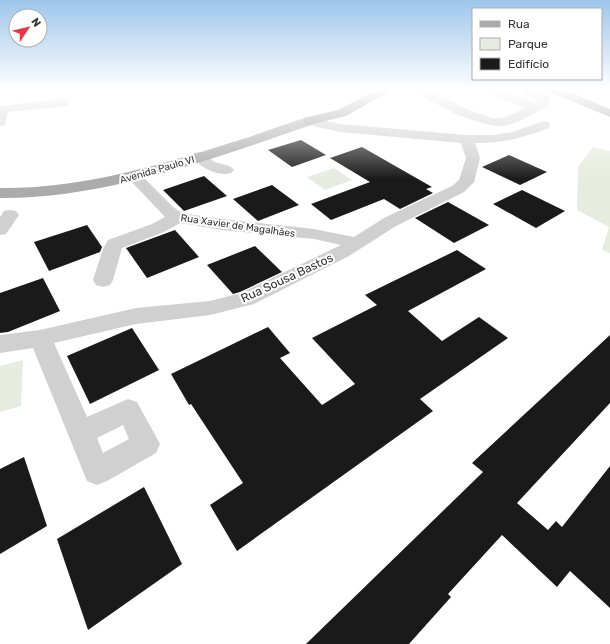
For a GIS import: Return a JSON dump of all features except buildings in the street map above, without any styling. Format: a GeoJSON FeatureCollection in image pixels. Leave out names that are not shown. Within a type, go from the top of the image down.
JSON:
{"type":"FeatureCollection","features":[{"type":"Feature","properties":{"kind":"highway"},"geometry":{"type":"LineString","coordinates":[[308,121],[316,119]]}},
{"type":"Feature","properties":{"kind":"main road","name":"Avenida Paulo VI"},"geometry":{"type":"LineString","coordinates":[[0,193],[18,194],[76,189],[134,176],[261,138],[308,121]]}},
{"type":"Feature","properties":{"kind":"street"},"geometry":{"type":"LineString","coordinates":[[348,119],[373,132]]}},
{"type":"Feature","properties":{"kind":"street"},"geometry":{"type":"LineString","coordinates":[[481,119],[486,121],[503,122],[509,119]]}},
{"type":"Feature","properties":{"kind":"street"},"geometry":{"type":"LineString","coordinates":[[308,121],[340,128],[373,132],[466,139],[493,139],[514,136],[544,125]]}},
{"type":"Feature","properties":{"kind":"street","name":"Rua Sousa Bastos"},"geometry":{"type":"LineString","coordinates":[[0,344],[40,338],[136,316],[167,311],[205,309],[237,302],[301,273],[358,243],[390,222],[445,197],[462,186],[468,178],[473,158],[466,139]]}},
{"type":"Feature","properties":{"kind":"street"},"geometry":{"type":"LineString","coordinates":[[199,156],[208,164],[226,170]]}},
{"type":"Feature","properties":{"kind":"street","name":"Rua Xavier de Magalhães"},"geometry":{"type":"LineString","coordinates":[[134,176],[167,211],[177,217],[262,229],[336,237],[358,243]]}},
{"type":"Feature","properties":{"kind":"street"},"geometry":{"type":"LineString","coordinates":[[0,230],[10,215]]}},
{"type":"Feature","properties":{"kind":"street"},"geometry":{"type":"LineString","coordinates":[[103,280],[112,249],[115,244],[158,228],[177,217]]}},
{"type":"Feature","properties":{"kind":"street"},"geometry":{"type":"LineString","coordinates":[[40,338],[81,433]]}},
{"type":"Feature","properties":{"kind":"green space"},"geometry":{"type":"Polygon","coordinates":[[[593,147],[610,151],[610,253],[602,250],[609,227],[577,210],[578,167],[593,147]]]}},
{"type":"Feature","properties":{"kind":"green space"},"geometry":{"type":"Polygon","coordinates":[[[334,168],[352,180],[325,190],[307,177],[334,168]]]}},
{"type":"Feature","properties":{"kind":"green space"},"geometry":{"type":"Polygon","coordinates":[[[23,360],[21,406],[0,412],[0,366],[23,360]]]}}]}
